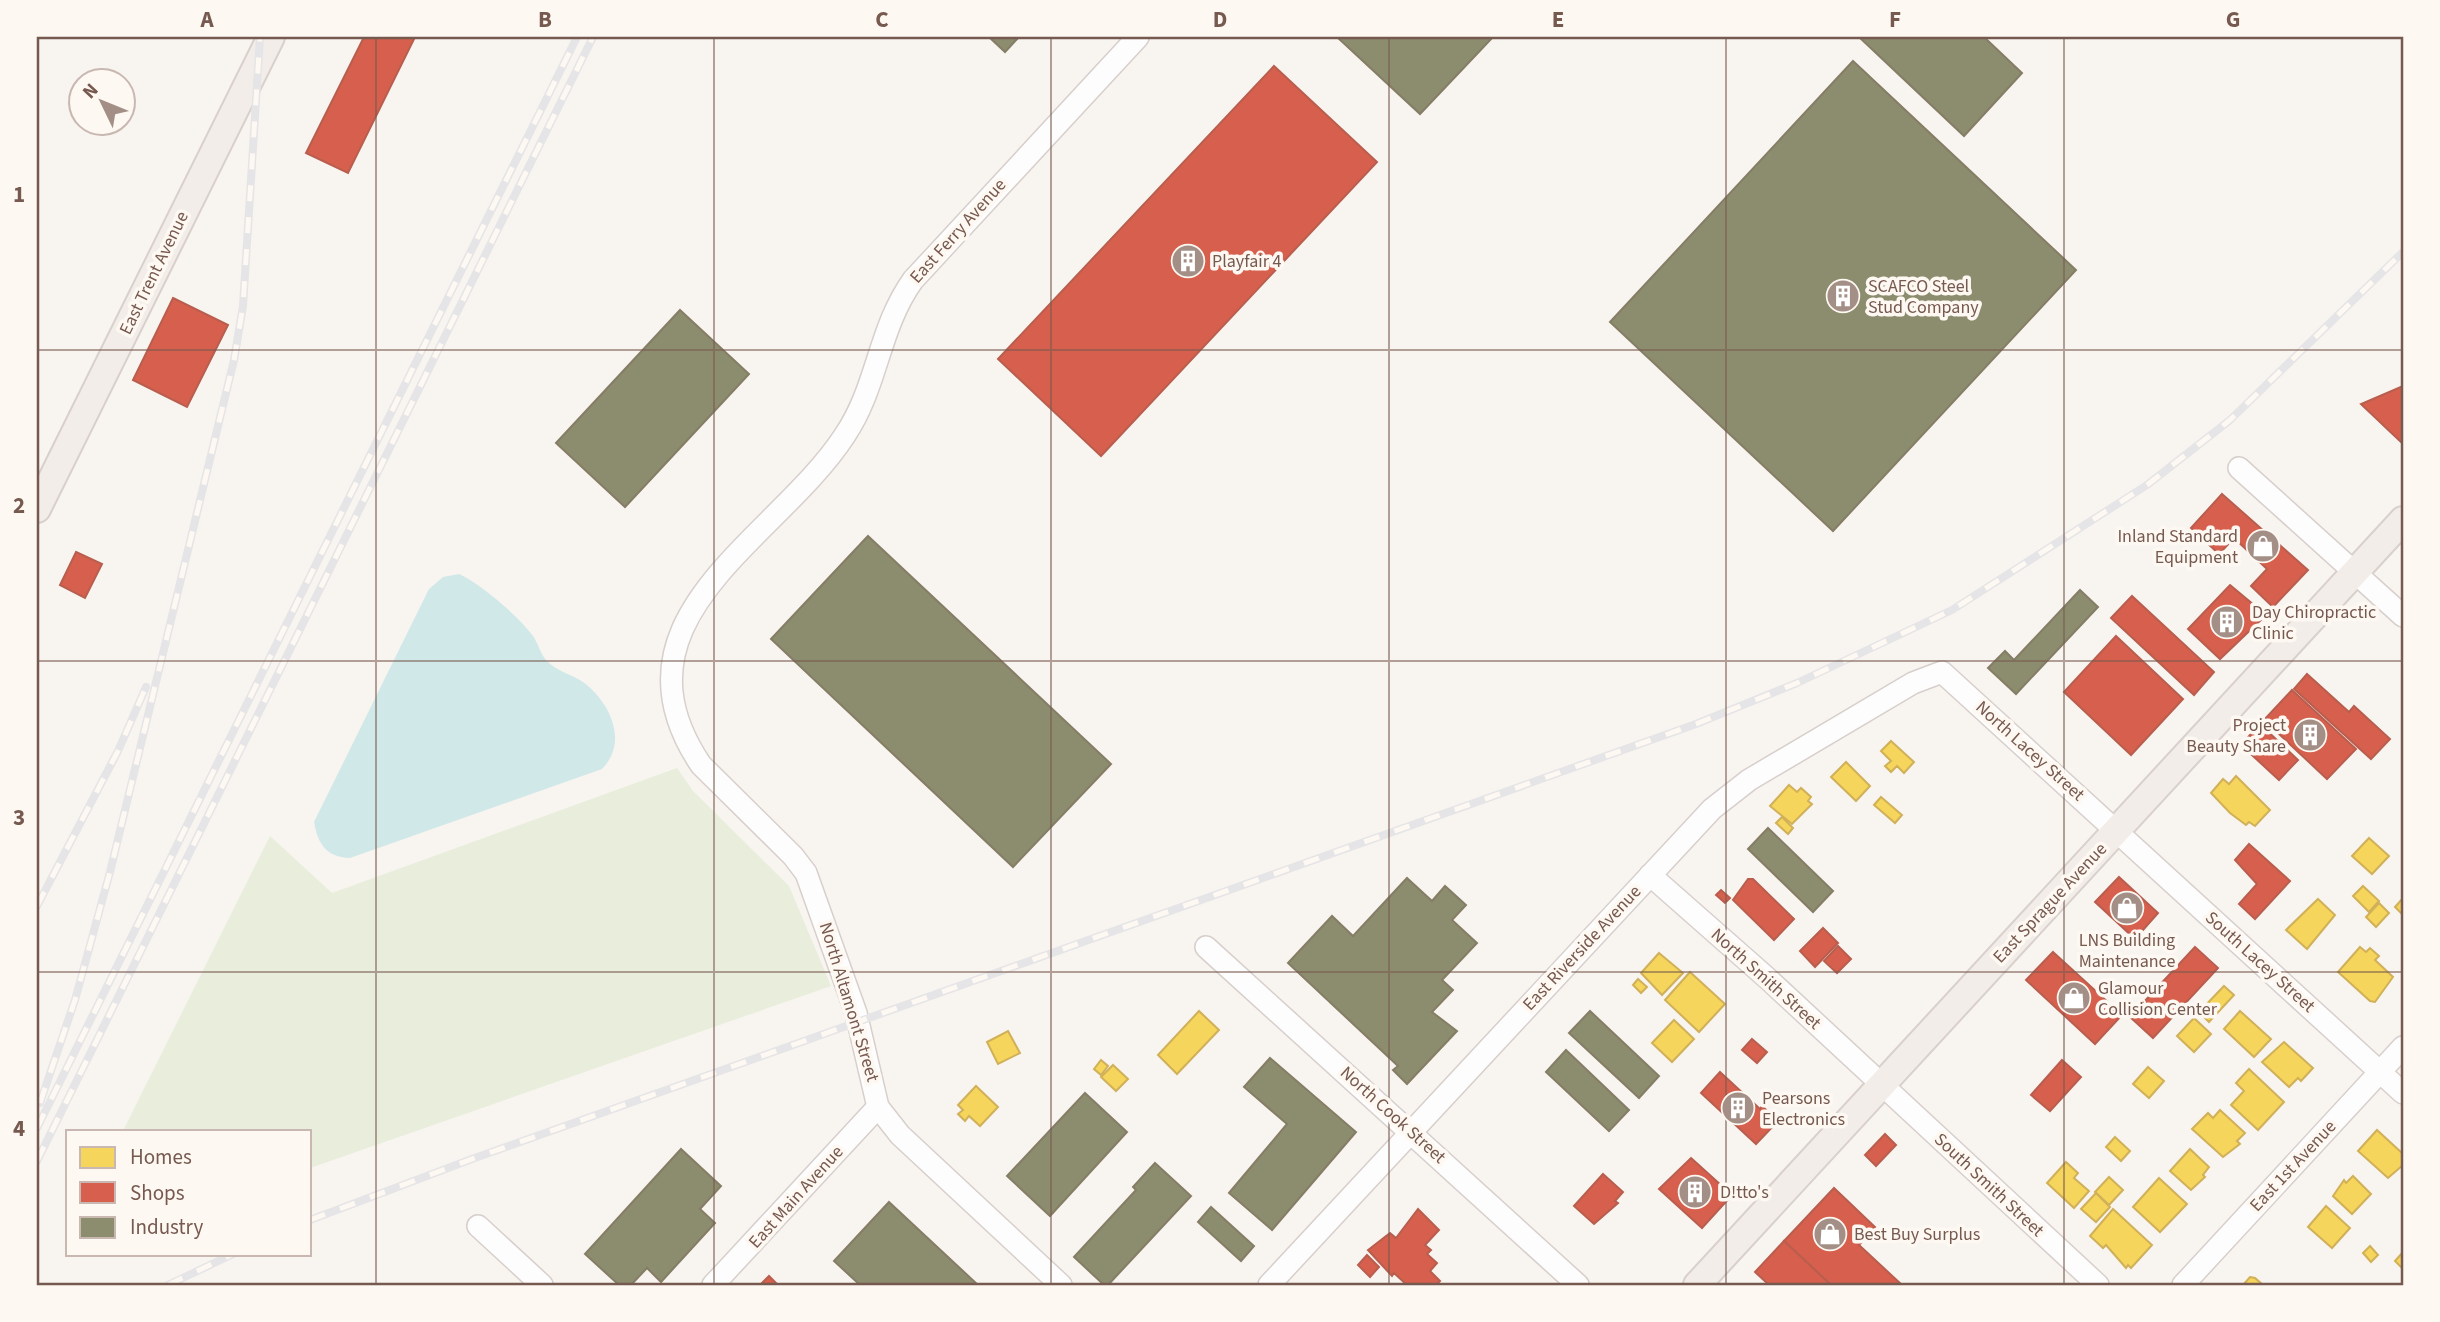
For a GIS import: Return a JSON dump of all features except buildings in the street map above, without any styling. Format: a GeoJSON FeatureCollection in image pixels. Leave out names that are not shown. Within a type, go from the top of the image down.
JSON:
{"type":"FeatureCollection","features":[{"type":"Feature","properties":{"kind":"main road","name":"East Trent Avenue"},"geometry":{"type":"LineString","coordinates":[[37,509],[271,37]]}},
{"type":"Feature","properties":{"kind":"main road","name":"East Sprague Avenue"},"geometry":{"type":"LineString","coordinates":[[1697,1285],[2403,520]]}},
{"type":"Feature","properties":{"kind":"street","name":"East Ferry Avenue"},"geometry":{"type":"LineString","coordinates":[[672,694],[674,653],[689,612],[708,586],[844,437],[865,399],[888,322],[898,302],[927,262],[1138,37]]}},
{"type":"Feature","properties":{"kind":"street"},"geometry":{"type":"LineString","coordinates":[[2239,468],[2403,616]]}},
{"type":"Feature","properties":{"kind":"street","name":"North Lacey Street"},"geometry":{"type":"LineString","coordinates":[[1942,672],[2117,831]]}},
{"type":"Feature","properties":{"kind":"street","name":"East Riverside Avenue"},"geometry":{"type":"LineString","coordinates":[[1269,1285],[1712,809],[1749,780],[1913,682],[1942,672]]}},
{"type":"Feature","properties":{"kind":"street","name":"North Altamont Street"},"geometry":{"type":"LineString","coordinates":[[672,694],[682,732],[701,765],[793,856],[806,873],[856,1013],[878,1107],[900,1135],[1061,1285]]}},
{"type":"Feature","properties":{"kind":"street","name":"South Lacey Street"},"geometry":{"type":"LineString","coordinates":[[2117,831],[2403,1093]]}},
{"type":"Feature","properties":{"kind":"street","name":"North Smith Street"},"geometry":{"type":"LineString","coordinates":[[1650,875],[1767,978],[1881,1086]]}},
{"type":"Feature","properties":{"kind":"street","name":"North Cook Street"},"geometry":{"type":"LineString","coordinates":[[1206,947],[1578,1285]]}},
{"type":"Feature","properties":{"kind":"street","name":"East 1st Avenue"},"geometry":{"type":"LineString","coordinates":[[2183,1285],[2403,1047]]}},
{"type":"Feature","properties":{"kind":"street","name":"South Smith Street"},"geometry":{"type":"LineString","coordinates":[[1881,1086],[2098,1285]]}},
{"type":"Feature","properties":{"kind":"street","name":"East Main Avenue"},"geometry":{"type":"LineString","coordinates":[[713,1285],[878,1107]]}},
{"type":"Feature","properties":{"kind":"street"},"geometry":{"type":"LineString","coordinates":[[478,1226],[542,1285]]}},
{"type":"Feature","properties":{"kind":"green space"},"geometry":{"type":"Polygon","coordinates":[[[677,768],[693,791],[789,886],[831,986],[312,1167],[312,1130],[123,1130],[270,836],[332,893],[677,768]]]}},
{"type":"Feature","properties":{"kind":"shaded area"},"geometry":{"type":"Polygon","coordinates":[[[459,574],[499,601],[518,619],[533,636],[550,664],[593,690],[613,723],[614,747],[610,758],[602,769],[350,858],[335,855],[324,848],[314,822],[429,589],[443,577],[459,574]]]}},
{"type":"Feature","properties":{"kind":"railway"},"geometry":{"type":"LineString","coordinates":[[40,1103],[75,1000],[110,872],[234,360],[243,306],[260,37]]}},
{"type":"Feature","properties":{"kind":"railway"},"geometry":{"type":"LineString","coordinates":[[37,1128],[577,37]]}},
{"type":"Feature","properties":{"kind":"railway"},"geometry":{"type":"LineString","coordinates":[[37,1161],[593,37]]}},
{"type":"Feature","properties":{"kind":"railway"},"geometry":{"type":"LineString","coordinates":[[312,1219],[472,1159],[1696,724],[1797,683],[1952,610],[2147,485],[2230,420],[2403,252]]}},
{"type":"Feature","properties":{"kind":"railway"},"geometry":{"type":"LineString","coordinates":[[37,906],[118,751],[146,687]]}},
{"type":"Feature","properties":{"kind":"railway"},"geometry":{"type":"LineString","coordinates":[[168,1285],[229,1256]]}},
{"type":"Feature","properties":{"kind":"place","name":"Playfair 4"},"geometry":{"type":"Point","coordinates":[1188,261]}},
{"type":"Feature","properties":{"kind":"place","name":"SCAFCO Steel Stud Company"},"geometry":{"type":"Point","coordinates":[1843,296]}},
{"type":"Feature","properties":{"kind":"place","name":"Inland Standard Equipment"},"geometry":{"type":"Point","coordinates":[2263,546]}},
{"type":"Feature","properties":{"kind":"place","name":"Day Chiropractic Clinic"},"geometry":{"type":"Point","coordinates":[2227,622]}},
{"type":"Feature","properties":{"kind":"place","name":"Project Beauty Share"},"geometry":{"type":"Point","coordinates":[2310,735]}},
{"type":"Feature","properties":{"kind":"place","name":"LNS Building Maintenance"},"geometry":{"type":"Point","coordinates":[2127,908]}},
{"type":"Feature","properties":{"kind":"place","name":"Glamour Collision Center"},"geometry":{"type":"Point","coordinates":[2074,998]}},
{"type":"Feature","properties":{"kind":"place","name":"Pearsons Electronics"},"geometry":{"type":"Point","coordinates":[1738,1108]}},
{"type":"Feature","properties":{"kind":"place","name":"D!tto's"},"geometry":{"type":"Point","coordinates":[1695,1192]}},
{"type":"Feature","properties":{"kind":"place","name":"Best Buy Surplus"},"geometry":{"type":"Point","coordinates":[1830,1234]}}]}
